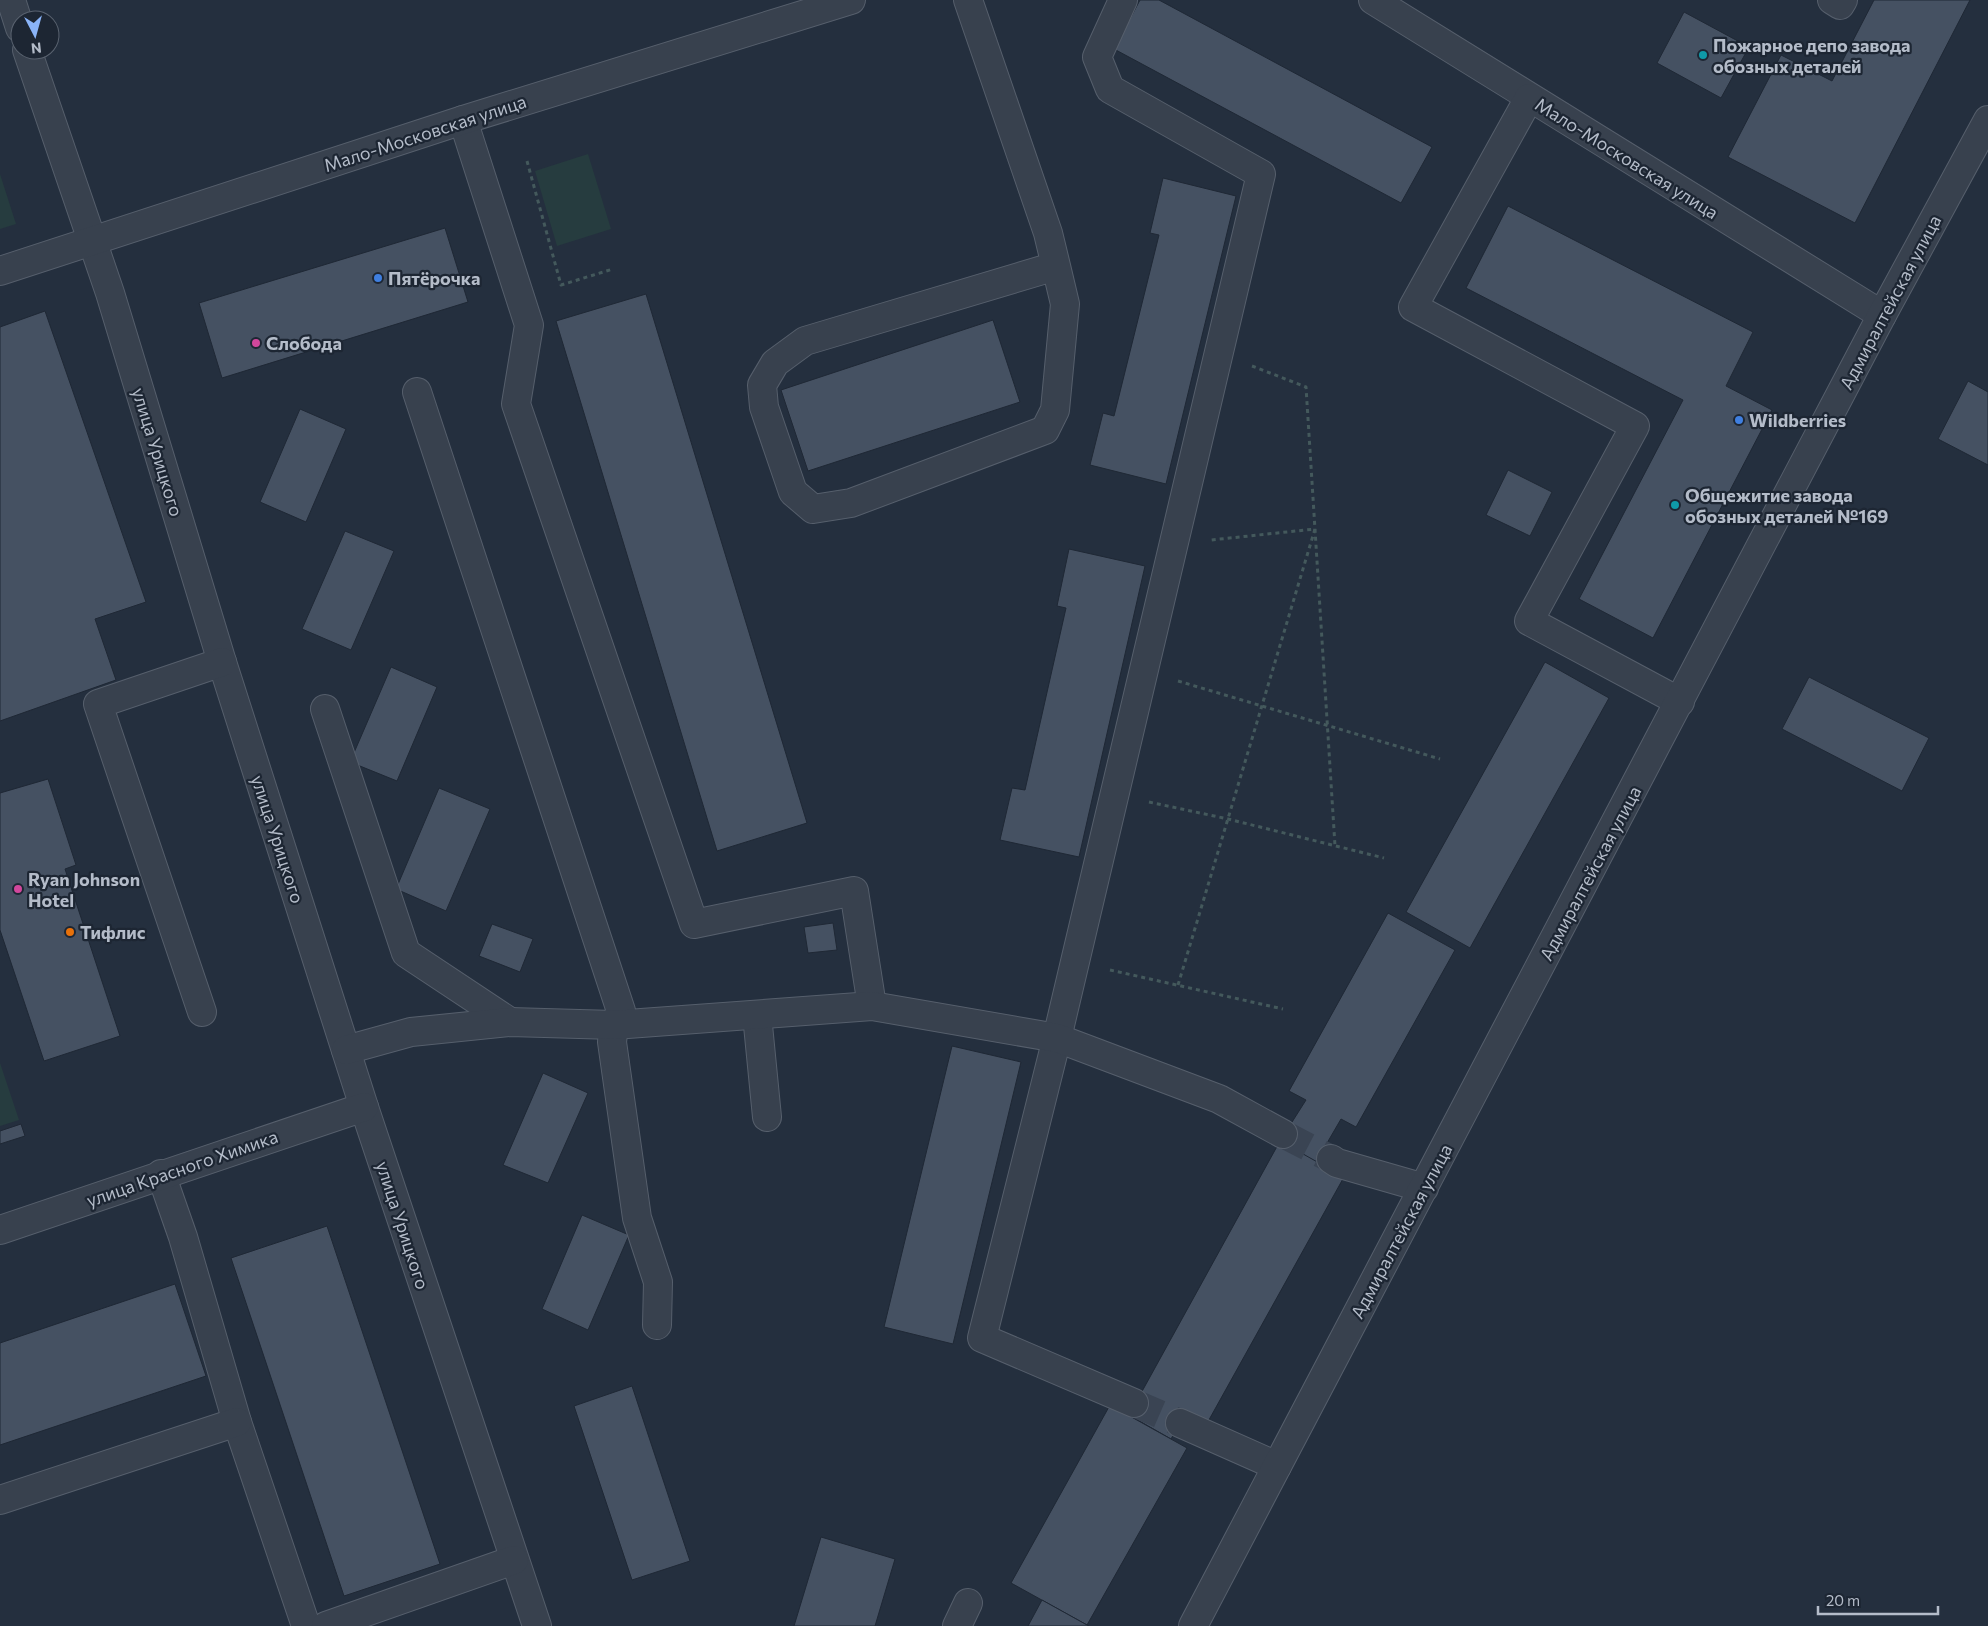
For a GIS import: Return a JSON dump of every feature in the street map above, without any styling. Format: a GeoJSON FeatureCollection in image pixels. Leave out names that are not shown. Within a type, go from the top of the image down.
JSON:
{"type":"FeatureCollection","features":[{"type":"Feature","properties":{"kind":"street","name":"Мало-Московская улица"},"geometry":{"type":"LineString","coordinates":[[0,271],[463,120],[851,0]]}},
{"type":"Feature","properties":{"kind":"street"},"geometry":{"type":"LineString","coordinates":[[968,0],[1045,223],[1056,266],[1065,304],[1055,410],[1045,430],[850,503],[813,509],[793,492],[764,407],[762,386],[775,363],[805,341],[1056,266]]}},
{"type":"Feature","properties":{"kind":"street"},"geometry":{"type":"LineString","coordinates":[[1123,0],[1097,56],[1110,89],[1261,174],[1057,1038],[982,1338],[1134,1403]]}},
{"type":"Feature","properties":{"kind":"street","name":"Мало-Московская улица"},"geometry":{"type":"LineString","coordinates":[[1373,0],[1882,315]]}},
{"type":"Feature","properties":{"kind":"street"},"geometry":{"type":"LineString","coordinates":[[1832,0],[1840,5],[1843,0]]}},
{"type":"Feature","properties":{"kind":"street","name":"улица Урицкого"},"geometry":{"type":"LineString","coordinates":[[30,60],[130,359],[222,662],[364,1107],[537,1626]]}},
{"type":"Feature","properties":{"kind":"street"},"geometry":{"type":"LineString","coordinates":[[1529,98],[1413,307],[1635,426],[1529,621],[1680,702]]}},
{"type":"Feature","properties":{"kind":"street"},"geometry":{"type":"LineString","coordinates":[[463,120],[529,325],[516,404],[694,924],[854,891],[872,1006]]}},
{"type":"Feature","properties":{"kind":"street","name":"Адмиралтейская улица"},"geometry":{"type":"LineString","coordinates":[[1193,1626],[1882,315],[1988,120]]}},
{"type":"Feature","properties":{"kind":"street"},"geometry":{"type":"LineString","coordinates":[[416,392],[621,1011],[614,1025],[612,1042],[637,1218],[658,1282],[657,1325]]}},
{"type":"Feature","properties":{"kind":"street"},"geometry":{"type":"LineString","coordinates":[[202,1012],[98,704],[222,662]]}},
{"type":"Feature","properties":{"kind":"street"},"geometry":{"type":"LineString","coordinates":[[325,709],[406,953],[510,1022]]}},
{"type":"Feature","properties":{"kind":"street"},"geometry":{"type":"LineString","coordinates":[[346,1050],[411,1032],[510,1022],[614,1025],[872,1006],[1057,1038],[1219,1099],[1283,1134]]}},
{"type":"Feature","properties":{"kind":"street"},"geometry":{"type":"LineString","coordinates":[[757,1015],[767,1117]]}},
{"type":"Feature","properties":{"kind":"street","name":"улица Красного Химика"},"geometry":{"type":"LineString","coordinates":[[0,1230],[161,1174],[364,1107]]}},
{"type":"Feature","properties":{"kind":"street"},"geometry":{"type":"LineString","coordinates":[[1331,1159],[1337,1163],[1424,1188]]}},
{"type":"Feature","properties":{"kind":"street"},"geometry":{"type":"LineString","coordinates":[[161,1174],[184,1237],[237,1422],[306,1626]]}},
{"type":"Feature","properties":{"kind":"street"},"geometry":{"type":"LineString","coordinates":[[0,1500],[237,1422]]}},
{"type":"Feature","properties":{"kind":"street"},"geometry":{"type":"LineString","coordinates":[[1180,1423],[1277,1466]]}},
{"type":"Feature","properties":{"kind":"street"},"geometry":{"type":"LineString","coordinates":[[326,1626],[514,1560]]}},
{"type":"Feature","properties":{"kind":"path"},"geometry":{"type":"LineString","coordinates":[[527,161],[561,285],[613,269]]}},
{"type":"Feature","properties":{"kind":"path"},"geometry":{"type":"LineString","coordinates":[[1219,353],[1306,387],[1335,846]]}},
{"type":"Feature","properties":{"kind":"path"},"geometry":{"type":"LineString","coordinates":[[1174,544],[1315,529]]}},
{"type":"Feature","properties":{"kind":"path"},"geometry":{"type":"LineString","coordinates":[[1178,985],[1315,529]]}},
{"type":"Feature","properties":{"kind":"path"},"geometry":{"type":"LineString","coordinates":[[1144,671],[1440,759]]}},
{"type":"Feature","properties":{"kind":"path"},"geometry":{"type":"LineString","coordinates":[[1114,795],[1228,819],[1384,858]]}},
{"type":"Feature","properties":{"kind":"path"},"geometry":{"type":"LineString","coordinates":[[1075,962],[1283,1009]]}},
{"type":"Feature","properties":{"kind":"green space"},"geometry":{"type":"Polygon","coordinates":[[[588,154],[611,229],[557,246],[535,171],[588,154]]]}},
{"type":"Feature","properties":{"kind":"green space"},"geometry":{"type":"Polygon","coordinates":[[[0,174],[16,224],[0,229],[0,174]]]}},
{"type":"Feature","properties":{"kind":"green space"},"geometry":{"type":"Polygon","coordinates":[[[0,1063],[19,1120],[0,1126],[0,1063]]]}},
{"type":"Feature","properties":{"kind":"building"},"geometry":{"type":"Polygon","coordinates":[[[1140,0],[1159,0],[1432,147],[1401,203],[1114,49],[1140,0]]]}},
{"type":"Feature","properties":{"kind":"building"},"geometry":{"type":"Polygon","coordinates":[[[1874,0],[1970,0],[1855,223],[1728,157],[1781,55],[1832,81],[1874,0]]]}},
{"type":"Feature","properties":{"kind":"building","name":"Пожарное депо завода обозных деталей"},"geometry":{"type":"Polygon","coordinates":[[[1684,12],[1749,47],[1721,98],[1657,63],[1684,12]]]}},
{"type":"Feature","properties":{"kind":"building"},"geometry":{"type":"Polygon","coordinates":[[[1163,178],[1236,196],[1166,484],[1090,465],[1103,413],[1114,416],[1159,235],[1150,233],[1163,178]]]}},
{"type":"Feature","properties":{"kind":"building","name":"Общежитие завода обозных деталей №169"},"geometry":{"type":"Polygon","coordinates":[[[1508,206],[1753,332],[1726,386],[1772,410],[1653,638],[1579,599],[1683,400],[1466,288],[1508,206]]]}},
{"type":"Feature","properties":{"kind":"building"},"geometry":{"type":"Polygon","coordinates":[[[445,228],[468,302],[222,378],[199,303],[445,228]]]}},
{"type":"Feature","properties":{"kind":"building"},"geometry":{"type":"Polygon","coordinates":[[[646,294],[807,823],[717,851],[556,321],[646,294]]]}},
{"type":"Feature","properties":{"kind":"building"},"geometry":{"type":"Polygon","coordinates":[[[45,311],[146,602],[95,619],[116,680],[0,721],[0,327],[45,311]]]}},
{"type":"Feature","properties":{"kind":"building"},"geometry":{"type":"Polygon","coordinates":[[[993,320],[1020,402],[808,471],[781,390],[993,320]]]}},
{"type":"Feature","properties":{"kind":"building"},"geometry":{"type":"Polygon","coordinates":[[[1968,381],[1988,392],[1988,465],[1938,439],[1968,381]]]}},
{"type":"Feature","properties":{"kind":"building"},"geometry":{"type":"Polygon","coordinates":[[[300,409],[346,429],[306,522],[260,502],[300,409]]]}},
{"type":"Feature","properties":{"kind":"building"},"geometry":{"type":"Polygon","coordinates":[[[1508,470],[1552,492],[1530,536],[1486,515],[1508,470]]]}},
{"type":"Feature","properties":{"kind":"building"},"geometry":{"type":"Polygon","coordinates":[[[345,531],[394,551],[351,650],[302,629],[345,531]]]}},
{"type":"Feature","properties":{"kind":"building"},"geometry":{"type":"Polygon","coordinates":[[[1069,549],[1145,566],[1079,857],[1000,840],[1012,788],[1025,790],[1066,608],[1057,606],[1069,549]]]}},
{"type":"Feature","properties":{"kind":"building"},"geometry":{"type":"Polygon","coordinates":[[[1545,662],[1609,698],[1470,948],[1406,912],[1545,662]]]}},
{"type":"Feature","properties":{"kind":"building"},"geometry":{"type":"Polygon","coordinates":[[[391,667],[437,687],[397,781],[350,762],[391,667]]]}},
{"type":"Feature","properties":{"kind":"building"},"geometry":{"type":"Polygon","coordinates":[[[1809,677],[1929,738],[1902,791],[1782,729],[1809,677]]]}},
{"type":"Feature","properties":{"kind":"building"},"geometry":{"type":"Polygon","coordinates":[[[48,779],[76,865],[65,869],[120,1036],[44,1061],[0,930],[0,793],[48,779]]]}},
{"type":"Feature","properties":{"kind":"building"},"geometry":{"type":"Polygon","coordinates":[[[439,788],[490,809],[446,911],[396,889],[439,788]]]}},
{"type":"Feature","properties":{"kind":"building"},"geometry":{"type":"Polygon","coordinates":[[[1388,913],[1455,950],[1356,1127],[1341,1119],[1316,1162],[1280,1141],[1306,1100],[1289,1091],[1388,913]]]}},
{"type":"Feature","properties":{"kind":"building"},"geometry":{"type":"Polygon","coordinates":[[[833,923],[837,950],[808,953],[804,927],[833,923]]]}},
{"type":"Feature","properties":{"kind":"building"},"geometry":{"type":"Polygon","coordinates":[[[492,924],[533,939],[520,972],[479,956],[492,924]]]}},
{"type":"Feature","properties":{"kind":"building"},"geometry":{"type":"Polygon","coordinates":[[[952,1046],[1021,1062],[953,1344],[884,1327],[952,1046]]]}},
{"type":"Feature","properties":{"kind":"building"},"geometry":{"type":"Polygon","coordinates":[[[543,1073],[588,1093],[548,1183],[503,1165],[543,1073]]]}},
{"type":"Feature","properties":{"kind":"building"},"geometry":{"type":"Polygon","coordinates":[[[21,1124],[25,1136],[0,1144],[0,1131],[21,1124]]]}},
{"type":"Feature","properties":{"kind":"building"},"geometry":{"type":"Polygon","coordinates":[[[1280,1141],[1344,1177],[1205,1427],[1184,1416],[1171,1439],[1129,1415],[1280,1141]]]}},
{"type":"Feature","properties":{"kind":"building"},"geometry":{"type":"Polygon","coordinates":[[[582,1215],[629,1235],[588,1330],[542,1309],[582,1215]]]}},
{"type":"Feature","properties":{"kind":"building"},"geometry":{"type":"Polygon","coordinates":[[[327,1226],[440,1564],[344,1596],[231,1258],[327,1226]]]}},
{"type":"Feature","properties":{"kind":"building"},"geometry":{"type":"Polygon","coordinates":[[[175,1284],[206,1376],[0,1445],[0,1343],[175,1284]]]}},
{"type":"Feature","properties":{"kind":"building"},"geometry":{"type":"Polygon","coordinates":[[[632,1386],[690,1561],[632,1580],[574,1406],[632,1386]]]}},
{"type":"Feature","properties":{"kind":"building"},"geometry":{"type":"Polygon","coordinates":[[[1110,1405],[1187,1448],[1087,1625],[1011,1583],[1110,1405]]]}},
{"type":"Feature","properties":{"kind":"building"},"geometry":{"type":"Polygon","coordinates":[[[821,1537],[895,1559],[875,1626],[794,1626],[821,1537]]]}},
{"type":"Feature","properties":{"kind":"building"},"geometry":{"type":"Polygon","coordinates":[[[1042,1600],[1087,1625],[1089,1626],[1028,1626],[1042,1600]]]}},
{"type":"Feature","properties":{"kind":"tunnel"},"geometry":{"type":"LineString","coordinates":[[1283,1134],[1331,1159]]}},
{"type":"Feature","properties":{"kind":"tunnel"},"geometry":{"type":"LineString","coordinates":[[1134,1403],[1180,1423]]}},
{"type":"Feature","properties":{"kind":"place","name":"Пожарное депо завода обозных деталей"},"geometry":{"type":"Point","coordinates":[1703,55]}},
{"type":"Feature","properties":{"kind":"place","name":"Пятёрочка"},"geometry":{"type":"Point","coordinates":[378,278]}},
{"type":"Feature","properties":{"kind":"place","name":"Слобода"},"geometry":{"type":"Point","coordinates":[256,343]}},
{"type":"Feature","properties":{"kind":"place","name":"Wildberries"},"geometry":{"type":"Point","coordinates":[1739,420]}},
{"type":"Feature","properties":{"kind":"place","name":"Общежитие завода обозных деталей №169"},"geometry":{"type":"Point","coordinates":[1675,505]}},
{"type":"Feature","properties":{"kind":"place","name":"Ryan Johnson Hotel"},"geometry":{"type":"Point","coordinates":[18,889]}},
{"type":"Feature","properties":{"kind":"place","name":"Тифлис"},"geometry":{"type":"Point","coordinates":[70,932]}}]}
